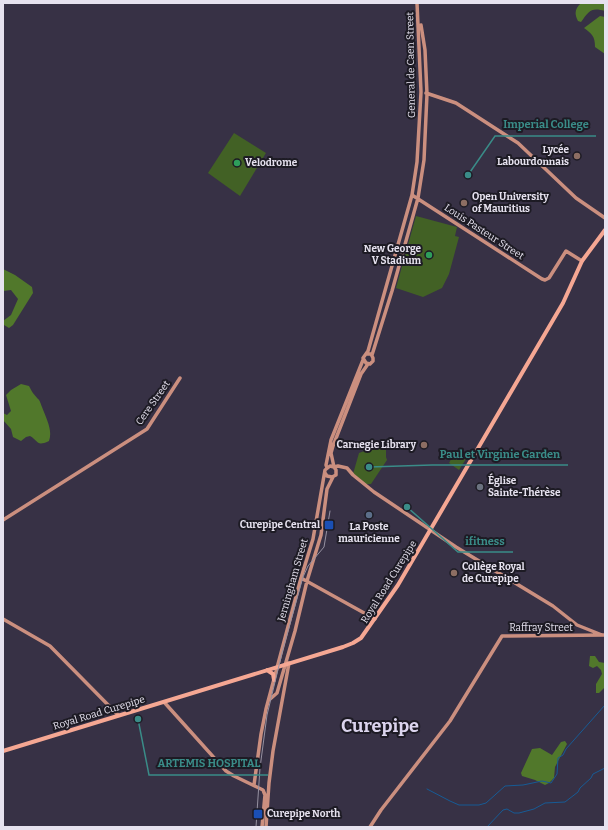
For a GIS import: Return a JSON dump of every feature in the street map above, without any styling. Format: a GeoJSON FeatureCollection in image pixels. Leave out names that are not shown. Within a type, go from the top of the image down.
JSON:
{"type":"FeatureCollection","features":[{"type":"Feature","properties":{"kind":"main road","name":"Royal Road Curepipe"},"geometry":{"type":"LineString","coordinates":[[3,751],[304,659],[353,643],[361,638],[407,570],[570,291],[582,261],[605,230]]}},
{"type":"Feature","properties":{"kind":"main road"},"geometry":{"type":"LineString","coordinates":[[266,670],[272,672],[274,680]]}},
{"type":"Feature","properties":{"kind":"street","name":"General de Caen Street"},"geometry":{"type":"LineString","coordinates":[[370,354],[412,194],[417,162],[421,92],[418,4]]}},
{"type":"Feature","properties":{"kind":"street","name":"General de Caen Street"},"geometry":{"type":"LineString","coordinates":[[370,354],[392,291],[418,198],[424,160],[427,94],[425,50],[418,4]]}},
{"type":"Feature","properties":{"kind":"street"},"geometry":{"type":"LineString","coordinates":[[421,92],[456,103],[518,143],[576,198],[605,218]]}},
{"type":"Feature","properties":{"kind":"street","name":"Louis Pasteur Street"},"geometry":{"type":"LineString","coordinates":[[412,194],[542,279],[545,280],[549,278],[566,250],[582,261]]}},
{"type":"Feature","properties":{"kind":"street"},"geometry":{"type":"LineString","coordinates":[[336,472],[332,452],[334,440],[361,374],[368,364],[373,361],[374,358],[370,354],[364,355],[331,440],[325,473],[328,477],[333,477],[336,472],[338,468],[342,467]]}},
{"type":"Feature","properties":{"kind":"street"},"geometry":{"type":"LineString","coordinates":[[363,360],[368,364]]}},
{"type":"Feature","properties":{"kind":"street","name":"Cere Street"},"geometry":{"type":"LineString","coordinates":[[3,520],[147,429],[180,378]]}},
{"type":"Feature","properties":{"kind":"street"},"geometry":{"type":"LineString","coordinates":[[327,468],[330,466],[346,468],[374,492],[430,530],[553,606],[577,625],[604,635]]}},
{"type":"Feature","properties":{"kind":"street","name":"Jerningham Street"},"geometry":{"type":"LineString","coordinates":[[254,785],[261,734],[277,666],[313,539],[325,473]]}},
{"type":"Feature","properties":{"kind":"street","name":"Jerningham Street"},"geometry":{"type":"LineString","coordinates":[[287,663],[307,581],[321,535],[327,489],[333,477]]}},
{"type":"Feature","properties":{"kind":"street"},"geometry":{"type":"LineString","coordinates":[[301,578],[375,619]]}},
{"type":"Feature","properties":{"kind":"street"},"geometry":{"type":"LineString","coordinates":[[3,619],[50,646],[118,716]]}},
{"type":"Feature","properties":{"kind":"street","name":"Raffray Street"},"geometry":{"type":"LineString","coordinates":[[580,636],[583,628]]}},
{"type":"Feature","properties":{"kind":"street","name":"Raffray Street"},"geometry":{"type":"LineString","coordinates":[[370,827],[381,810],[447,725],[502,636],[604,635]]}},
{"type":"Feature","properties":{"kind":"street"},"geometry":{"type":"LineString","coordinates":[[269,700],[277,693],[287,663]]}},
{"type":"Feature","properties":{"kind":"street"},"geometry":{"type":"LineString","coordinates":[[264,827],[266,796],[287,663]]}},
{"type":"Feature","properties":{"kind":"street"},"geometry":{"type":"LineString","coordinates":[[164,702],[226,771],[263,790],[266,796],[266,822],[264,827]]}},
{"type":"Feature","properties":{"kind":"green space"},"geometry":{"type":"Polygon","coordinates":[[[581,3],[603,3],[605,4],[605,11],[596,9],[593,10],[588,13],[581,22],[578,21],[576,11],[577,7],[581,3]]]}},
{"type":"Feature","properties":{"kind":"green space"},"geometry":{"type":"Polygon","coordinates":[[[600,16],[605,17],[605,54],[595,47],[592,36],[584,28],[600,16]]]}},
{"type":"Feature","properties":{"kind":"green space","name":"Velodrome"},"geometry":{"type":"Polygon","coordinates":[[[234,133],[266,153],[240,196],[208,173],[234,133]]]}},
{"type":"Feature","properties":{"kind":"green space","name":"New George V Stadium"},"geometry":{"type":"Polygon","coordinates":[[[416,216],[457,227],[455,236],[459,237],[449,274],[442,288],[423,297],[396,288],[416,216]]]}},
{"type":"Feature","properties":{"kind":"green space"},"geometry":{"type":"Polygon","coordinates":[[[3,269],[15,275],[32,287],[33,293],[13,325],[9,328],[4,325],[3,321],[11,315],[18,299],[11,290],[3,291],[3,269]]]}},
{"type":"Feature","properties":{"kind":"green space"},"geometry":{"type":"Polygon","coordinates":[[[21,384],[29,386],[40,401],[50,428],[49,441],[45,443],[38,443],[30,436],[21,441],[13,437],[11,429],[3,420],[3,413],[7,415],[11,411],[6,395],[21,384]]]}},
{"type":"Feature","properties":{"kind":"green space"},"geometry":{"type":"Polygon","coordinates":[[[384,446],[386,448],[387,460],[371,484],[366,484],[353,474],[359,453],[375,447],[384,446]]]}},
{"type":"Feature","properties":{"kind":"green space"},"geometry":{"type":"Polygon","coordinates":[[[455,452],[466,459],[459,470],[449,463],[455,452]]]}},
{"type":"Feature","properties":{"kind":"green space"},"geometry":{"type":"Polygon","coordinates":[[[590,656],[595,656],[599,662],[605,663],[605,687],[599,693],[596,693],[596,684],[602,674],[601,670],[597,666],[593,668],[589,666],[590,656]]]}},
{"type":"Feature","properties":{"kind":"green space"},"geometry":{"type":"Polygon","coordinates":[[[565,741],[567,744],[555,767],[554,778],[549,783],[545,785],[522,776],[521,773],[532,749],[540,748],[552,755],[561,742],[565,741]]]}},
{"type":"Feature","properties":{"kind":"waterway"},"geometry":{"type":"LineString","coordinates":[[427,789],[459,805],[479,805],[486,803],[505,786],[523,785],[542,781],[551,783],[557,774],[558,758],[563,755],[566,749],[605,705]]}},
{"type":"Feature","properties":{"kind":"waterway"},"geometry":{"type":"LineString","coordinates":[[487,827],[503,810],[507,809],[514,813],[519,813],[534,809],[545,803],[565,802],[578,792],[593,774],[605,768]]}},
{"type":"Feature","properties":{"kind":"tram line"},"geometry":{"type":"LineString","coordinates":[[256,827],[260,768],[267,715],[303,577],[308,566],[324,547],[330,511]]}},
{"type":"Feature","properties":{"kind":"place","name":"Lycée Labourdonnais"},"geometry":{"type":"Point","coordinates":[577,156]}},
{"type":"Feature","properties":{"kind":"place","name":"Velodrome"},"geometry":{"type":"Point","coordinates":[237,163]}},
{"type":"Feature","properties":{"kind":"place","name":"Imperial College"},"geometry":{"type":"Point","coordinates":[468,175]}},
{"type":"Feature","properties":{"kind":"place","name":"Open University of Mauritius"},"geometry":{"type":"Point","coordinates":[464,203]}},
{"type":"Feature","properties":{"kind":"place","name":"New George V Stadium"},"geometry":{"type":"Point","coordinates":[429,255]}},
{"type":"Feature","properties":{"kind":"place","name":"Carnegie Library"},"geometry":{"type":"Point","coordinates":[424,445]}},
{"type":"Feature","properties":{"kind":"place","name":"Paul et Virginie Garden"},"geometry":{"type":"Point","coordinates":[369,467]}},
{"type":"Feature","properties":{"kind":"place","name":"Église Sainte-Thérèse"},"geometry":{"type":"Point","coordinates":[480,487]}},
{"type":"Feature","properties":{"kind":"place","name":"ifitness"},"geometry":{"type":"Point","coordinates":[407,507]}},
{"type":"Feature","properties":{"kind":"place","name":"La Poste mauricienne"},"geometry":{"type":"Point","coordinates":[369,515]}},
{"type":"Feature","properties":{"kind":"place","name":"Curepipe Central"},"geometry":{"type":"Point","coordinates":[329,525]}},
{"type":"Feature","properties":{"kind":"place","name":"Collège Royal de Curepipe"},"geometry":{"type":"Point","coordinates":[454,573]}},
{"type":"Feature","properties":{"kind":"place","name":"ARTEMIS HOSPITAL"},"geometry":{"type":"Point","coordinates":[138,719]}},
{"type":"Feature","properties":{"kind":"place","name":"Curepipe North"},"geometry":{"type":"Point","coordinates":[258,814]}},
{"type":"Feature","properties":{"kind":"district","name":"Curepipe"},"geometry":{"type":"Point","coordinates":[380,726]}}]}
